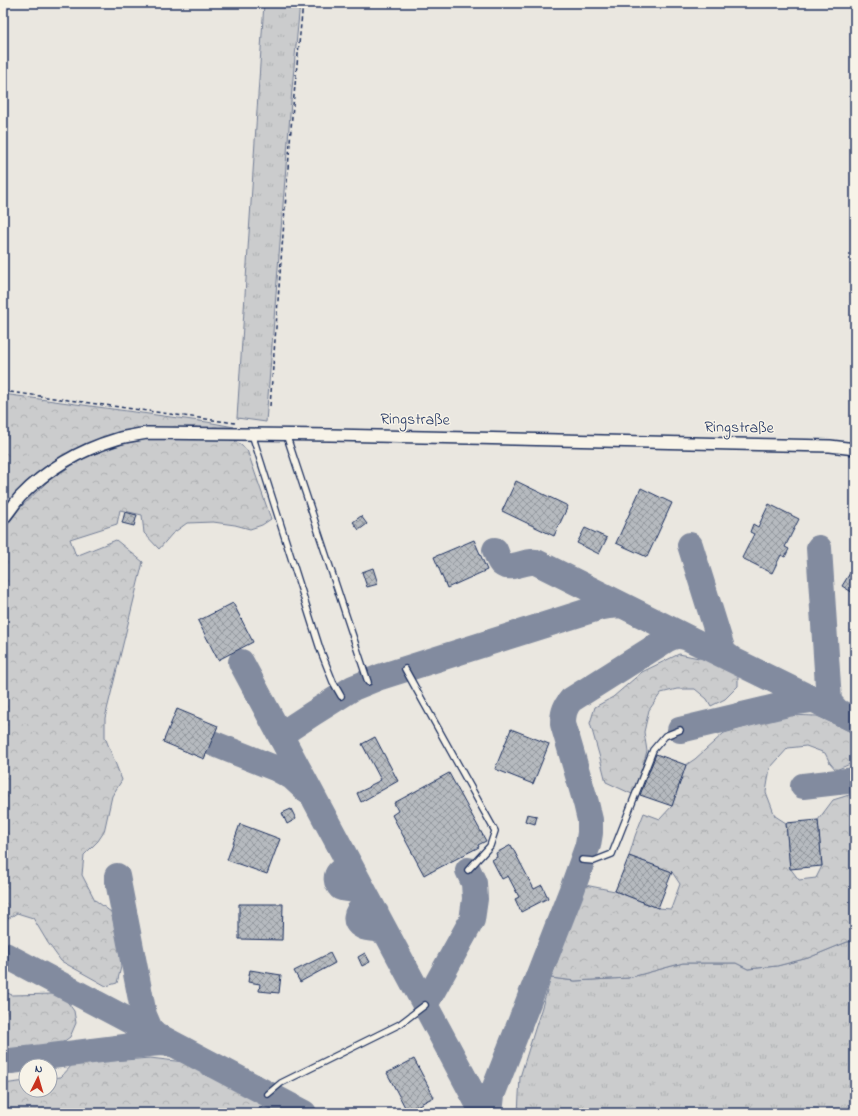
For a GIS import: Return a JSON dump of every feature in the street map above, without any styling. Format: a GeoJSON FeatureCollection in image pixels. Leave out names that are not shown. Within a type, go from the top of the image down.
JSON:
{"type":"FeatureCollection","features":[{"type":"Feature","properties":{"kind":"street","name":"Ringstraße"},"geometry":{"type":"LineString","coordinates":[[3,519],[19,498],[41,478],[68,459],[93,447],[118,438],[147,433],[286,434],[830,446],[855,450]]}},
{"type":"Feature","properties":{"kind":"lane"},"geometry":{"type":"LineString","coordinates":[[252,434],[320,649],[333,682],[341,696]]}},
{"type":"Feature","properties":{"kind":"lane"},"geometry":{"type":"LineString","coordinates":[[286,434],[368,682]]}},
{"type":"Feature","properties":{"kind":"lane"},"geometry":{"type":"LineString","coordinates":[[405,669],[495,831],[490,846],[468,870]]}},
{"type":"Feature","properties":{"kind":"lane"},"geometry":{"type":"LineString","coordinates":[[582,860],[594,861],[612,854],[653,750],[665,736],[680,730]]}},
{"type":"Feature","properties":{"kind":"lane"},"geometry":{"type":"LineString","coordinates":[[268,1094],[281,1083],[400,1024],[425,1005]]}},
{"type":"Feature","properties":{"kind":"path"},"geometry":{"type":"LineString","coordinates":[[270,406],[292,116],[303,3]]}},
{"type":"Feature","properties":{"kind":"path"},"geometry":{"type":"LineString","coordinates":[[3,390],[235,423]]}},
{"type":"Feature","properties":{"kind":"green space"},"geometry":{"type":"Polygon","coordinates":[[[264,3],[300,3],[266,422],[237,418],[264,3]]]}},
{"type":"Feature","properties":{"kind":"green space"},"geometry":{"type":"Polygon","coordinates":[[[3,394],[234,427],[174,428],[133,431],[91,443],[55,461],[22,488],[3,511],[3,394]]]}},
{"type":"Feature","properties":{"kind":"green space"},"geometry":{"type":"Polygon","coordinates":[[[160,437],[224,438],[237,442],[247,450],[271,519],[262,525],[250,529],[213,522],[187,523],[172,534],[159,549],[144,533],[142,515],[120,510],[117,524],[70,539],[76,556],[116,540],[143,562],[105,718],[105,737],[122,780],[112,796],[104,832],[98,841],[84,855],[82,875],[95,900],[111,912],[118,938],[121,967],[117,983],[106,986],[61,961],[33,918],[17,913],[3,922],[3,531],[19,509],[48,481],[83,458],[126,443],[160,437]]]}},
{"type":"Feature","properties":{"kind":"green space"},"geometry":{"type":"Polygon","coordinates":[[[679,654],[709,660],[738,673],[738,686],[725,699],[711,706],[707,699],[695,689],[677,689],[661,693],[649,710],[644,732],[647,751],[632,794],[606,782],[590,723],[595,707],[613,697],[642,672],[679,654]]]}},
{"type":"Feature","properties":{"kind":"green space"},"geometry":{"type":"Polygon","coordinates":[[[788,715],[817,716],[855,734],[855,762],[836,770],[830,763],[825,753],[806,746],[788,748],[770,768],[766,792],[775,816],[786,823],[790,868],[799,880],[816,878],[822,866],[818,820],[833,800],[855,794],[855,941],[847,942],[808,958],[777,966],[748,969],[736,963],[683,963],[628,978],[575,981],[551,978],[585,885],[615,891],[658,908],[671,909],[680,884],[672,872],[629,856],[644,813],[660,819],[672,806],[686,765],[695,759],[724,733],[788,715]]]}},
{"type":"Feature","properties":{"kind":"green space"},"geometry":{"type":"Polygon","coordinates":[[[855,941],[855,1107],[835,1113],[518,1113],[520,1077],[551,978],[575,981],[628,978],[683,963],[736,963],[748,969],[777,966],[808,958],[847,942],[855,941]]]}},
{"type":"Feature","properties":{"kind":"green space"},"geometry":{"type":"Polygon","coordinates":[[[3,991],[12,995],[54,994],[66,1000],[74,1011],[76,1023],[70,1037],[59,1045],[3,1052],[3,991]]]}},
{"type":"Feature","properties":{"kind":"green space"},"geometry":{"type":"Polygon","coordinates":[[[150,1058],[184,1062],[266,1105],[252,1113],[3,1113],[3,1084],[18,1082],[18,1098],[58,1098],[58,1077],[61,1077],[73,1064],[150,1058]]]}},
{"type":"Feature","properties":{"kind":"green space"},"geometry":{"type":"Polygon","coordinates":[[[266,1105],[274,1113],[252,1113],[266,1105]]]}},
{"type":"Feature","properties":{"kind":"building"},"geometry":{"type":"Polygon","coordinates":[[[516,481],[568,506],[554,536],[502,511],[516,481]]]}},
{"type":"Feature","properties":{"kind":"building"},"geometry":{"type":"Polygon","coordinates":[[[641,488],[672,503],[647,557],[616,543],[641,488]]]}},
{"type":"Feature","properties":{"kind":"building"},"geometry":{"type":"Polygon","coordinates":[[[769,504],[799,519],[785,547],[789,549],[785,557],[781,555],[772,573],[742,558],[754,534],[750,532],[753,524],[758,527],[769,504]]]}},
{"type":"Feature","properties":{"kind":"building"},"geometry":{"type":"Polygon","coordinates":[[[125,512],[137,515],[134,526],[122,523],[125,512]]]}},
{"type":"Feature","properties":{"kind":"building"},"geometry":{"type":"Polygon","coordinates":[[[361,516],[367,524],[359,530],[353,522],[361,516]]]}},
{"type":"Feature","properties":{"kind":"building"},"geometry":{"type":"Polygon","coordinates":[[[585,528],[607,538],[599,554],[577,543],[585,528]]]}},
{"type":"Feature","properties":{"kind":"building"},"geometry":{"type":"Polygon","coordinates":[[[474,540],[487,570],[447,588],[434,557],[474,540]]]}},
{"type":"Feature","properties":{"kind":"building"},"geometry":{"type":"Polygon","coordinates":[[[855,565],[855,594],[842,586],[855,565]]]}},
{"type":"Feature","properties":{"kind":"building"},"geometry":{"type":"Polygon","coordinates":[[[373,568],[378,584],[367,587],[362,572],[373,568]]]}},
{"type":"Feature","properties":{"kind":"building"},"geometry":{"type":"Polygon","coordinates":[[[233,603],[253,642],[218,660],[198,621],[233,603]]]}},
{"type":"Feature","properties":{"kind":"building"},"geometry":{"type":"Polygon","coordinates":[[[177,709],[218,726],[204,759],[163,742],[177,709]]]}},
{"type":"Feature","properties":{"kind":"building"},"geometry":{"type":"Polygon","coordinates":[[[511,729],[549,744],[533,784],[495,769],[511,729]]]}},
{"type":"Feature","properties":{"kind":"building"},"geometry":{"type":"Polygon","coordinates":[[[375,737],[398,781],[361,802],[357,793],[381,780],[362,744],[375,737]]]}},
{"type":"Feature","properties":{"kind":"building"},"geometry":{"type":"Polygon","coordinates":[[[656,754],[686,765],[672,806],[640,795],[656,754]]]}},
{"type":"Feature","properties":{"kind":"building"},"geometry":{"type":"Polygon","coordinates":[[[449,773],[486,841],[478,845],[479,847],[424,875],[392,815],[398,811],[394,803],[449,773]]]}},
{"type":"Feature","properties":{"kind":"building"},"geometry":{"type":"Polygon","coordinates":[[[291,809],[296,819],[287,824],[282,813],[291,809]]]}},
{"type":"Feature","properties":{"kind":"building"},"geometry":{"type":"Polygon","coordinates":[[[527,814],[537,816],[535,824],[525,821],[527,814]]]}},
{"type":"Feature","properties":{"kind":"building"},"geometry":{"type":"Polygon","coordinates":[[[818,820],[822,866],[790,869],[786,823],[818,820]]]}},
{"type":"Feature","properties":{"kind":"building"},"geometry":{"type":"Polygon","coordinates":[[[240,824],[280,839],[267,874],[227,860],[240,824]]]}},
{"type":"Feature","properties":{"kind":"building"},"geometry":{"type":"Polygon","coordinates":[[[511,845],[534,889],[542,885],[548,898],[521,912],[515,899],[519,897],[508,876],[502,879],[492,860],[497,857],[496,853],[511,845]]]}},
{"type":"Feature","properties":{"kind":"building"},"geometry":{"type":"Polygon","coordinates":[[[629,856],[672,872],[658,908],[615,891],[629,856]]]}},
{"type":"Feature","properties":{"kind":"building"},"geometry":{"type":"Polygon","coordinates":[[[239,904],[283,904],[282,940],[239,939],[239,904]]]}},
{"type":"Feature","properties":{"kind":"building"},"geometry":{"type":"Polygon","coordinates":[[[330,953],[335,963],[300,982],[294,971],[330,953]]]}},
{"type":"Feature","properties":{"kind":"building"},"geometry":{"type":"Polygon","coordinates":[[[365,953],[370,962],[362,966],[358,957],[365,953]]]}},
{"type":"Feature","properties":{"kind":"building"},"geometry":{"type":"Polygon","coordinates":[[[250,970],[281,975],[279,993],[259,991],[260,984],[248,982],[250,970]]]}},
{"type":"Feature","properties":{"kind":"building"},"geometry":{"type":"Polygon","coordinates":[[[414,1059],[434,1097],[407,1111],[387,1073],[414,1059]]]}},
{"type":"Feature","properties":{"kind":"taxiway"},"geometry":{"type":"LineString","coordinates":[[690,545],[723,651],[732,659]]}},
{"type":"Feature","properties":{"kind":"taxiway"},"geometry":{"type":"LineString","coordinates":[[819,548],[829,701],[837,711]]}},
{"type":"Feature","properties":{"kind":"taxiway"},"geometry":{"type":"LineString","coordinates":[[495,550],[500,561],[505,566],[536,562],[688,638]]}},
{"type":"Feature","properties":{"kind":"taxiway"},"geometry":{"type":"LineString","coordinates":[[280,735],[353,688],[380,677],[598,608],[622,605]]}},
{"type":"Feature","properties":{"kind":"taxiway"},"geometry":{"type":"LineString","coordinates":[[490,1113],[492,1095],[588,845],[590,820],[563,724],[564,712],[571,700],[666,640],[679,636],[688,638],[855,720]]}},
{"type":"Feature","properties":{"kind":"taxiway"},"geometry":{"type":"LineString","coordinates":[[241,662],[483,1113]]}},
{"type":"Feature","properties":{"kind":"taxiway"},"geometry":{"type":"LineString","coordinates":[[680,730],[796,702],[811,700],[818,701]]}},
{"type":"Feature","properties":{"kind":"taxiway"},"geometry":{"type":"LineString","coordinates":[[212,743],[277,769],[292,777],[307,791]]}},
{"type":"Feature","properties":{"kind":"taxiway"},"geometry":{"type":"LineString","coordinates":[[803,786],[855,780]]}},
{"type":"Feature","properties":{"kind":"taxiway"},"geometry":{"type":"LineString","coordinates":[[354,873],[345,870],[339,873],[337,876],[338,884],[341,888],[359,892]]}},
{"type":"Feature","properties":{"kind":"taxiway"},"geometry":{"type":"LineString","coordinates":[[425,1005],[472,920],[475,899],[474,883],[468,870]]}},
{"type":"Feature","properties":{"kind":"taxiway"},"geometry":{"type":"LineString","coordinates":[[117,876],[144,1015],[150,1029],[155,1034]]}},
{"type":"Feature","properties":{"kind":"taxiway"},"geometry":{"type":"LineString","coordinates":[[376,913],[371,908],[363,908],[356,917],[357,922],[364,927],[378,930]]}},
{"type":"Feature","properties":{"kind":"taxiway"},"geometry":{"type":"LineString","coordinates":[[5,955],[304,1113]]}},
{"type":"Feature","properties":{"kind":"taxiway"},"geometry":{"type":"LineString","coordinates":[[3,1062],[149,1044],[172,1044]]}}]}
